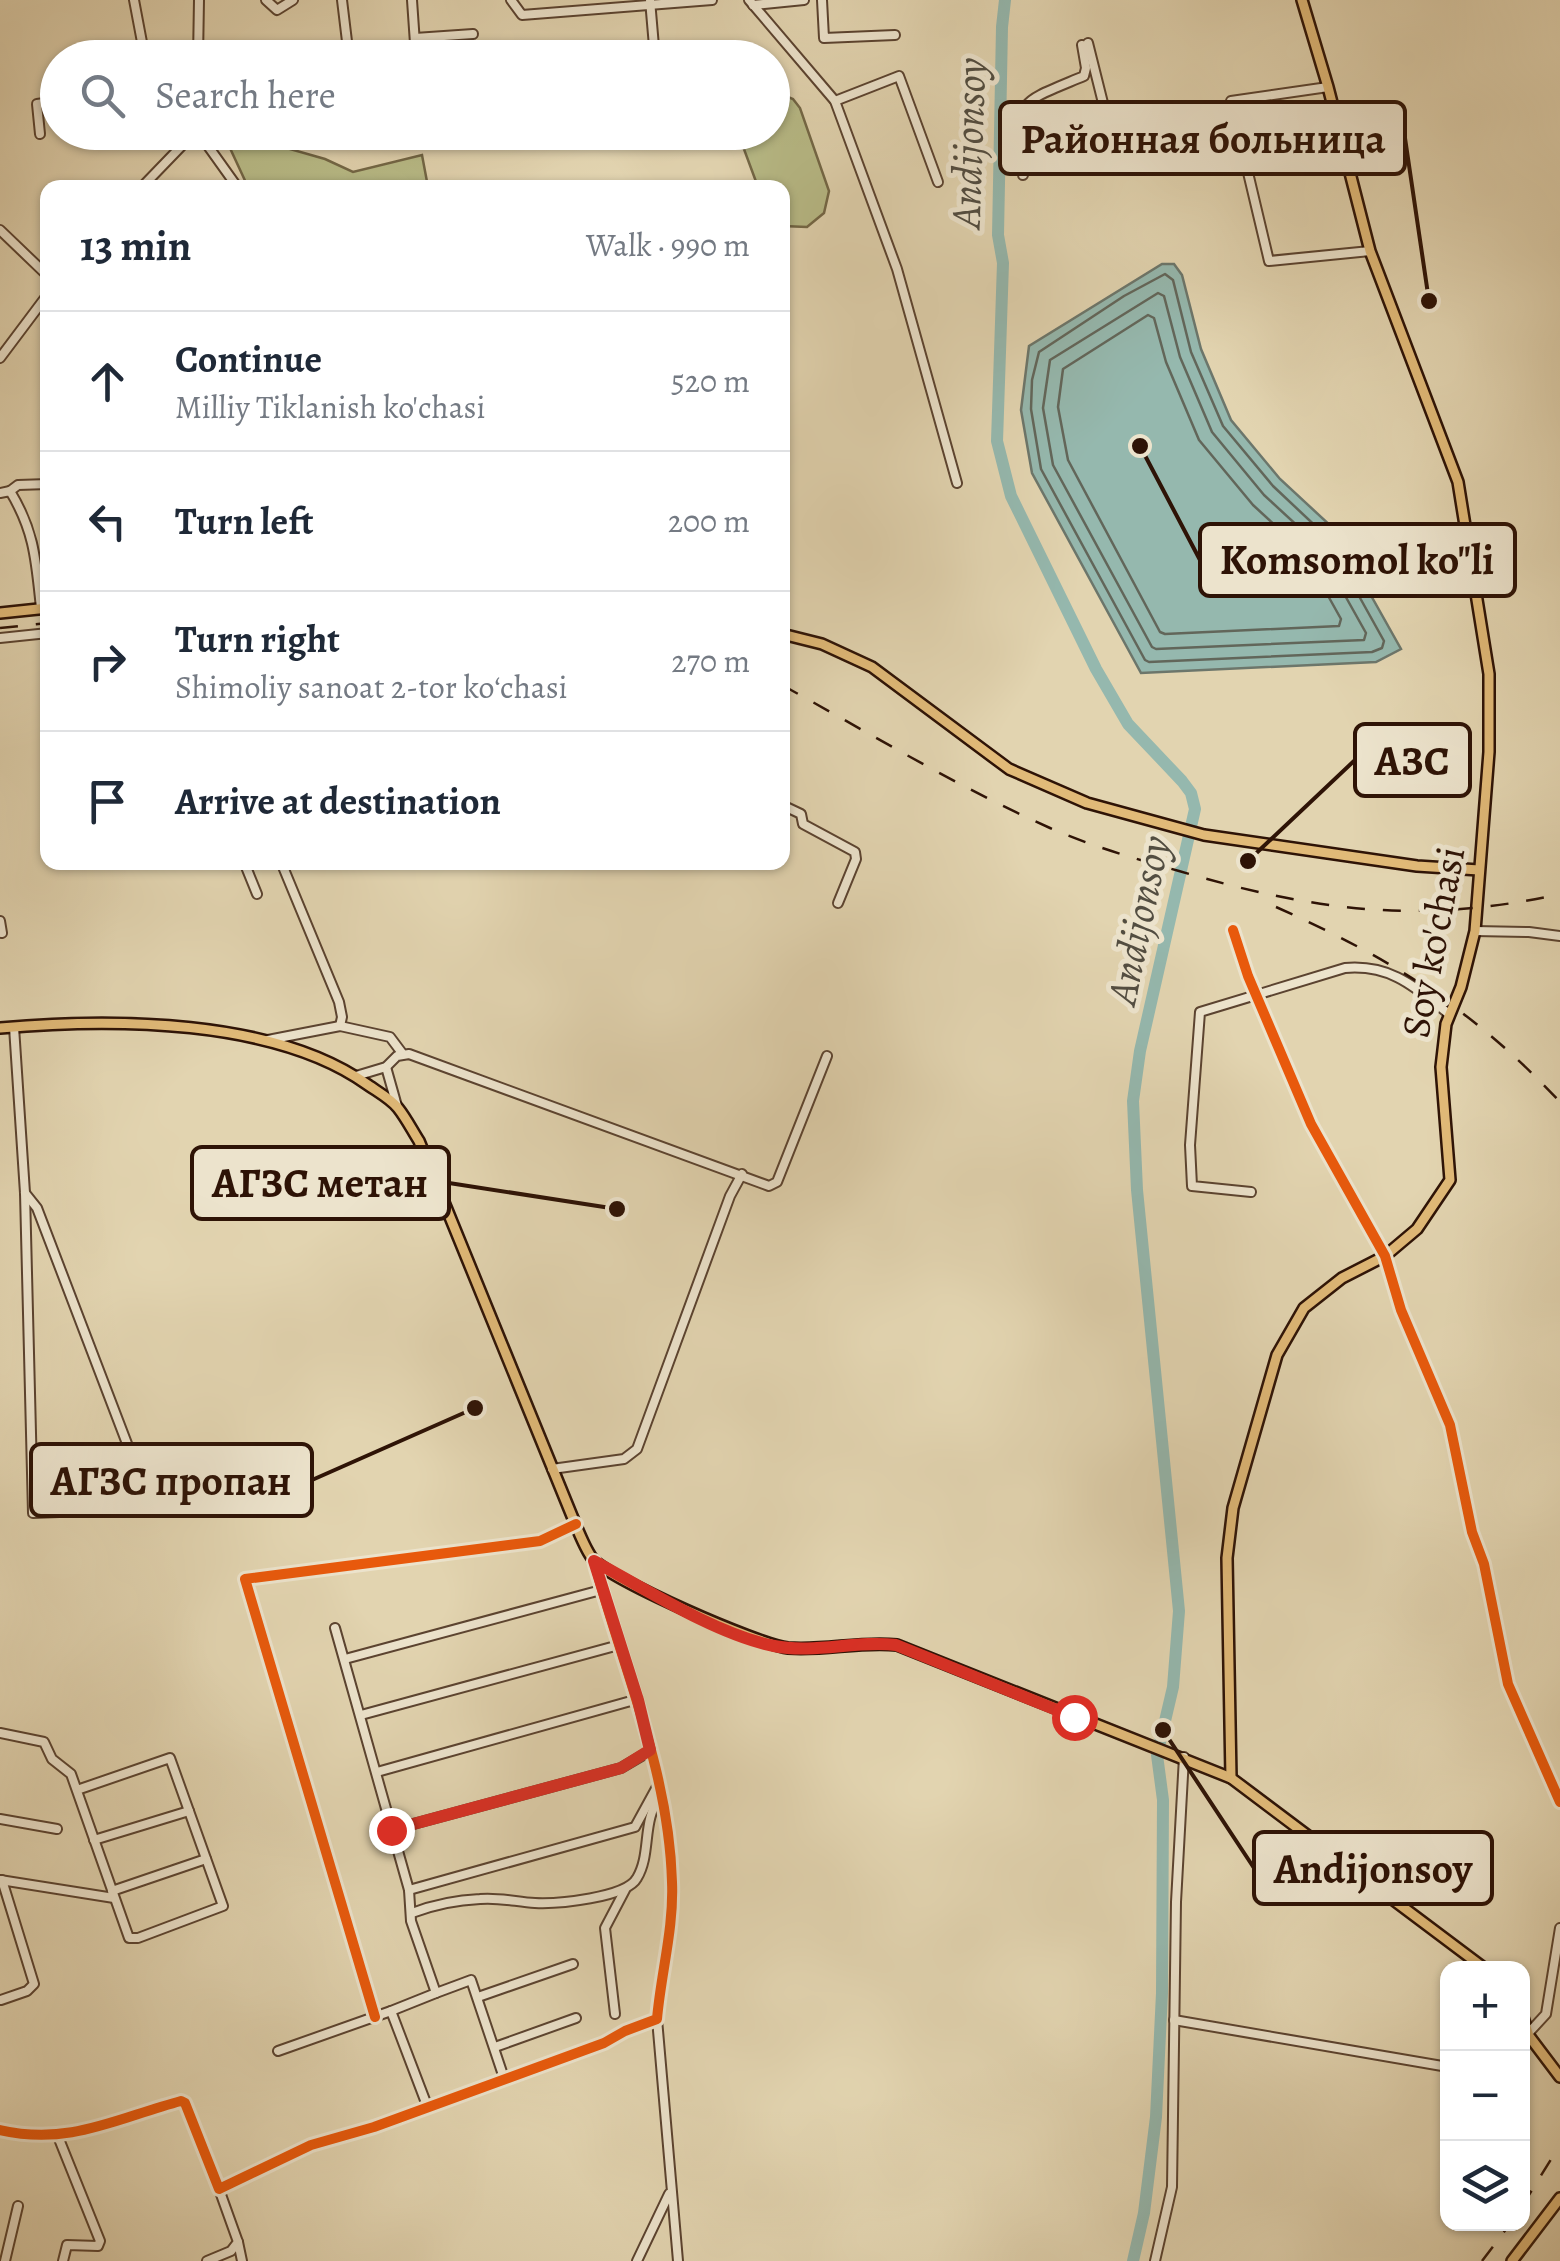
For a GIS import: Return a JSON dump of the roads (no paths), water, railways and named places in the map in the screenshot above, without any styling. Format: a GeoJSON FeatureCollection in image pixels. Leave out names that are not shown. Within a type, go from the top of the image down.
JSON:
{"type":"FeatureCollection","features":[{"type":"Feature","properties":{"kind":"main road","name":"Soy ko'chasi"},"geometry":{"type":"LineString","coordinates":[[1231,1778],[1226,1558],[1243,1468],[1277,1356],[1304,1308],[1322,1292],[1385,1256],[1417,1229],[1450,1180],[1441,1067],[1448,1014],[1461,987],[1475,932],[1489,752],[1489,674],[1463,502],[1370,250],[1302,0]]}},
{"type":"Feature","properties":{"kind":"main road"},"geometry":{"type":"LineString","coordinates":[[0,612],[40,608]]}},
{"type":"Feature","properties":{"kind":"main road"},"geometry":{"type":"LineString","coordinates":[[790,636],[822,644],[872,666],[1010,769],[1054,791],[1204,835],[1417,866],[1479,870]]}},
{"type":"Feature","properties":{"kind":"main road"},"geometry":{"type":"LineString","coordinates":[[0,1028],[131,1023],[268,1040],[356,1076],[398,1107],[419,1141],[552,1469],[594,1561],[721,1628],[772,1646],[812,1648],[872,1642],[896,1645],[1231,1778],[1475,1961]]}},
{"type":"Feature","properties":{"kind":"main road"},"geometry":{"type":"LineString","coordinates":[[1530,2043],[1560,2077]]}},
{"type":"Feature","properties":{"kind":"main road"},"geometry":{"type":"LineString","coordinates":[[1512,2261],[1560,2198]]}},
{"type":"Feature","properties":{"kind":"street"},"geometry":{"type":"LineString","coordinates":[[134,0],[142,40]]}},
{"type":"Feature","properties":{"kind":"street"},"geometry":{"type":"LineString","coordinates":[[199,40],[200,0]]}},
{"type":"Feature","properties":{"kind":"street"},"geometry":{"type":"LineString","coordinates":[[266,0],[277,10],[294,0]]}},
{"type":"Feature","properties":{"kind":"street"},"geometry":{"type":"LineString","coordinates":[[342,0],[347,40]]}},
{"type":"Feature","properties":{"kind":"street"},"geometry":{"type":"LineString","coordinates":[[412,0],[414,38],[473,34]]}},
{"type":"Feature","properties":{"kind":"street"},"geometry":{"type":"LineString","coordinates":[[511,0],[522,14],[712,0]]}},
{"type":"Feature","properties":{"kind":"street"},"geometry":{"type":"LineString","coordinates":[[750,2],[804,0]]}},
{"type":"Feature","properties":{"kind":"street"},"geometry":{"type":"LineString","coordinates":[[822,0],[824,38],[895,35]]}},
{"type":"Feature","properties":{"kind":"street"},"geometry":{"type":"LineString","coordinates":[[650,2],[653,40]]}},
{"type":"Feature","properties":{"kind":"street"},"geometry":{"type":"LineString","coordinates":[[750,2],[783,40]]}},
{"type":"Feature","properties":{"kind":"street"},"geometry":{"type":"LineString","coordinates":[[1023,175],[1020,111],[1028,99],[1084,76],[1085,44],[1109,127]]}},
{"type":"Feature","properties":{"kind":"street"},"geometry":{"type":"LineString","coordinates":[[790,48],[835,100],[896,269],[957,483]]}},
{"type":"Feature","properties":{"kind":"street"},"geometry":{"type":"LineString","coordinates":[[835,100],[898,76],[938,182]]}},
{"type":"Feature","properties":{"kind":"street"},"geometry":{"type":"LineString","coordinates":[[1328,87],[1230,101],[1269,261],[1370,250]]}},
{"type":"Feature","properties":{"kind":"street"},"geometry":{"type":"LineString","coordinates":[[40,104],[40,134]]}},
{"type":"Feature","properties":{"kind":"street"},"geometry":{"type":"LineString","coordinates":[[149,180],[178,150]]}},
{"type":"Feature","properties":{"kind":"street"},"geometry":{"type":"LineString","coordinates":[[210,150],[232,180]]}},
{"type":"Feature","properties":{"kind":"street"},"geometry":{"type":"LineString","coordinates":[[0,230],[40,268]]}},
{"type":"Feature","properties":{"kind":"street"},"geometry":{"type":"LineString","coordinates":[[0,358],[40,305]]}},
{"type":"Feature","properties":{"kind":"street"},"geometry":{"type":"LineString","coordinates":[[40,484],[18,485],[5,492],[26,518],[40,583]]}},
{"type":"Feature","properties":{"kind":"street"},"geometry":{"type":"LineString","coordinates":[[34,546],[40,546]]}},
{"type":"Feature","properties":{"kind":"street"},"geometry":{"type":"LineString","coordinates":[[0,638],[40,633]]}},
{"type":"Feature","properties":{"kind":"street"},"geometry":{"type":"LineString","coordinates":[[790,808],[802,814],[803,824],[855,852],[856,859],[838,903]]}},
{"type":"Feature","properties":{"kind":"street"},"geometry":{"type":"LineString","coordinates":[[247,870],[257,894]]}},
{"type":"Feature","properties":{"kind":"street"},"geometry":{"type":"LineString","coordinates":[[284,870],[339,1002],[340,1026]]}},
{"type":"Feature","properties":{"kind":"street"},"geometry":{"type":"LineString","coordinates":[[0,921],[2,933]]}},
{"type":"Feature","properties":{"kind":"street"},"geometry":{"type":"LineString","coordinates":[[1233,930],[1310,1124],[1385,1256],[1401,1310],[1450,1425],[1508,1684],[1560,1802]]}},
{"type":"Feature","properties":{"kind":"street"},"geometry":{"type":"LineString","coordinates":[[1475,932],[1560,936]]}},
{"type":"Feature","properties":{"kind":"street"},"geometry":{"type":"LineString","coordinates":[[1251,1192],[1194,1189],[1190,1182],[1200,1012],[1363,966],[1380,968],[1413,985],[1448,1014]]}},
{"type":"Feature","properties":{"kind":"street"},"geometry":{"type":"LineString","coordinates":[[268,1040],[340,1026],[390,1037],[402,1053],[769,1186],[777,1182],[827,1056]]}},
{"type":"Feature","properties":{"kind":"street"},"geometry":{"type":"LineString","coordinates":[[14,1027],[26,1193],[33,1512],[218,1506]]}},
{"type":"Feature","properties":{"kind":"street"},"geometry":{"type":"LineString","coordinates":[[356,1076],[386,1067],[402,1053]]}},
{"type":"Feature","properties":{"kind":"street"},"geometry":{"type":"LineString","coordinates":[[386,1067],[398,1107]]}},
{"type":"Feature","properties":{"kind":"street"},"geometry":{"type":"LineString","coordinates":[[552,1469],[624,1459],[637,1449],[730,1196],[742,1174]]}},
{"type":"Feature","properties":{"kind":"street"},"geometry":{"type":"LineString","coordinates":[[26,1193],[37,1208],[152,1509]]}},
{"type":"Feature","properties":{"kind":"street"},"geometry":{"type":"LineString","coordinates":[[375,2017],[245,1579],[540,1541],[576,1524]]}},
{"type":"Feature","properties":{"kind":"street"},"geometry":{"type":"LineString","coordinates":[[594,1561],[638,1700],[660,1796],[672,1878],[672,1915],[657,2019],[678,2261]]}},
{"type":"Feature","properties":{"kind":"street"},"geometry":{"type":"LineString","coordinates":[[345,1659],[602,1590]]}},
{"type":"Feature","properties":{"kind":"street"},"geometry":{"type":"LineString","coordinates":[[335,1628],[409,1890],[411,1920],[436,1993]]}},
{"type":"Feature","properties":{"kind":"street"},"geometry":{"type":"LineString","coordinates":[[361,1715],[619,1645]]}},
{"type":"Feature","properties":{"kind":"street"},"geometry":{"type":"LineString","coordinates":[[377,1772],[638,1700]]}},
{"type":"Feature","properties":{"kind":"street"},"geometry":{"type":"LineString","coordinates":[[0,1733],[44,1742],[52,1759],[68,1770],[128,1936],[134,1940],[223,1906],[170,1758],[77,1790]]}},
{"type":"Feature","properties":{"kind":"street"},"geometry":{"type":"LineString","coordinates":[[391,1830],[621,1768],[650,1750]]}},
{"type":"Feature","properties":{"kind":"street"},"geometry":{"type":"LineString","coordinates":[[1155,2261],[1172,2187],[1180,1756]]}},
{"type":"Feature","properties":{"kind":"street"},"geometry":{"type":"LineString","coordinates":[[409,1890],[635,1827],[658,1786]]}},
{"type":"Feature","properties":{"kind":"street"},"geometry":{"type":"LineString","coordinates":[[615,2014],[605,1928],[624,1890],[637,1879],[648,1821],[660,1796]]}},
{"type":"Feature","properties":{"kind":"street"},"geometry":{"type":"LineString","coordinates":[[94,1840],[190,1811]]}},
{"type":"Feature","properties":{"kind":"street"},"geometry":{"type":"LineString","coordinates":[[0,1819],[57,1829]]}},
{"type":"Feature","properties":{"kind":"street"},"geometry":{"type":"LineString","coordinates":[[1,2000],[28,1991],[34,1984],[1,1880],[113,1895],[206,1858]]}},
{"type":"Feature","properties":{"kind":"street"},"geometry":{"type":"LineString","coordinates":[[412,1913],[483,1898],[538,1904],[624,1890]]}},
{"type":"Feature","properties":{"kind":"street"},"geometry":{"type":"LineString","coordinates":[[1530,2033],[1546,2014],[1560,1928]]}},
{"type":"Feature","properties":{"kind":"street"},"geometry":{"type":"LineString","coordinates":[[478,1998],[573,1964]]}},
{"type":"Feature","properties":{"kind":"street"},"geometry":{"type":"LineString","coordinates":[[278,2051],[472,1980],[504,2078]]}},
{"type":"Feature","properties":{"kind":"street"},"geometry":{"type":"LineString","coordinates":[[391,2011],[428,2108]]}},
{"type":"Feature","properties":{"kind":"street"},"geometry":{"type":"LineString","coordinates":[[494,2048],[576,2018]]}},
{"type":"Feature","properties":{"kind":"street"},"geometry":{"type":"LineString","coordinates":[[219,2190],[311,2145],[428,2108],[604,2043],[657,2019]]}},
{"type":"Feature","properties":{"kind":"street"},"geometry":{"type":"LineString","coordinates":[[1174,2020],[1440,2066]]}},
{"type":"Feature","properties":{"kind":"street"},"geometry":{"type":"LineString","coordinates":[[0,2130],[56,2134],[106,2127],[179,2101],[185,2103],[242,2261]]}},
{"type":"Feature","properties":{"kind":"street"},"geometry":{"type":"LineString","coordinates":[[56,2134],[100,2242],[98,2246],[69,2244],[63,2261]]}},
{"type":"Feature","properties":{"kind":"street"},"geometry":{"type":"LineString","coordinates":[[637,2261],[670,2190]]}},
{"type":"Feature","properties":{"kind":"street"},"geometry":{"type":"LineString","coordinates":[[5,2261],[18,2206]]}},
{"type":"Feature","properties":{"kind":"street"},"geometry":{"type":"LineString","coordinates":[[207,2261],[231,2251],[238,2242]]}},
{"type":"Feature","properties":{"kind":"water"},"geometry":{"type":"Polygon","coordinates":[[[1162,264],[1174,264],[1182,275],[1201,349],[1231,420],[1280,479],[1333,528],[1401,649],[1376,662],[1141,673],[1032,473],[1021,410],[1029,346],[1162,264]]]}},
{"type":"Feature","properties":{"kind":"waterway","name":"Andijonsoy"},"geometry":{"type":"LineString","coordinates":[[1005,0],[997,441],[1011,496],[1096,669],[1128,724],[1191,793],[1195,809],[1140,1051],[1133,1101],[1137,1190],[1179,1611],[1173,1687],[1157,1755],[1163,1800],[1162,1993],[1156,2117],[1144,2213],[1133,2261]]}},
{"type":"Feature","properties":{"kind":"railway"},"geometry":{"type":"LineString","coordinates":[[0,628],[40,624]]}},
{"type":"Feature","properties":{"kind":"railway"},"geometry":{"type":"LineString","coordinates":[[790,689],[948,778],[1050,828],[1114,852],[1229,885],[1322,904],[1414,911],[1509,904],[1560,894]]}},
{"type":"Feature","properties":{"kind":"railway"},"geometry":{"type":"LineString","coordinates":[[1276,907],[1357,946],[1429,989],[1495,1040],[1560,1102]]}},
{"type":"Feature","properties":{"kind":"railway"},"geometry":{"type":"LineString","coordinates":[[1530,2193],[1560,2145]]}},
{"type":"Feature","properties":{"kind":"railway"},"geometry":{"type":"LineString","coordinates":[[1482,2261],[1505,2231]]}},
{"type":"Feature","properties":{"kind":"place","name":"Районная больница"},"geometry":{"type":"Point","coordinates":[1429,301]}},
{"type":"Feature","properties":{"kind":"place","name":"Komsomol ko\"li"},"geometry":{"type":"Point","coordinates":[1140,446]}},
{"type":"Feature","properties":{"kind":"place","name":"АЗС"},"geometry":{"type":"Point","coordinates":[1248,861]}},
{"type":"Feature","properties":{"kind":"place","name":"АГЗС метан"},"geometry":{"type":"Point","coordinates":[617,1209]}},
{"type":"Feature","properties":{"kind":"place","name":"АГЗС пропан"},"geometry":{"type":"Point","coordinates":[475,1408]}},
{"type":"Feature","properties":{"kind":"place","name":"Andijonsoy"},"geometry":{"type":"Point","coordinates":[1163,1730]}}]}
